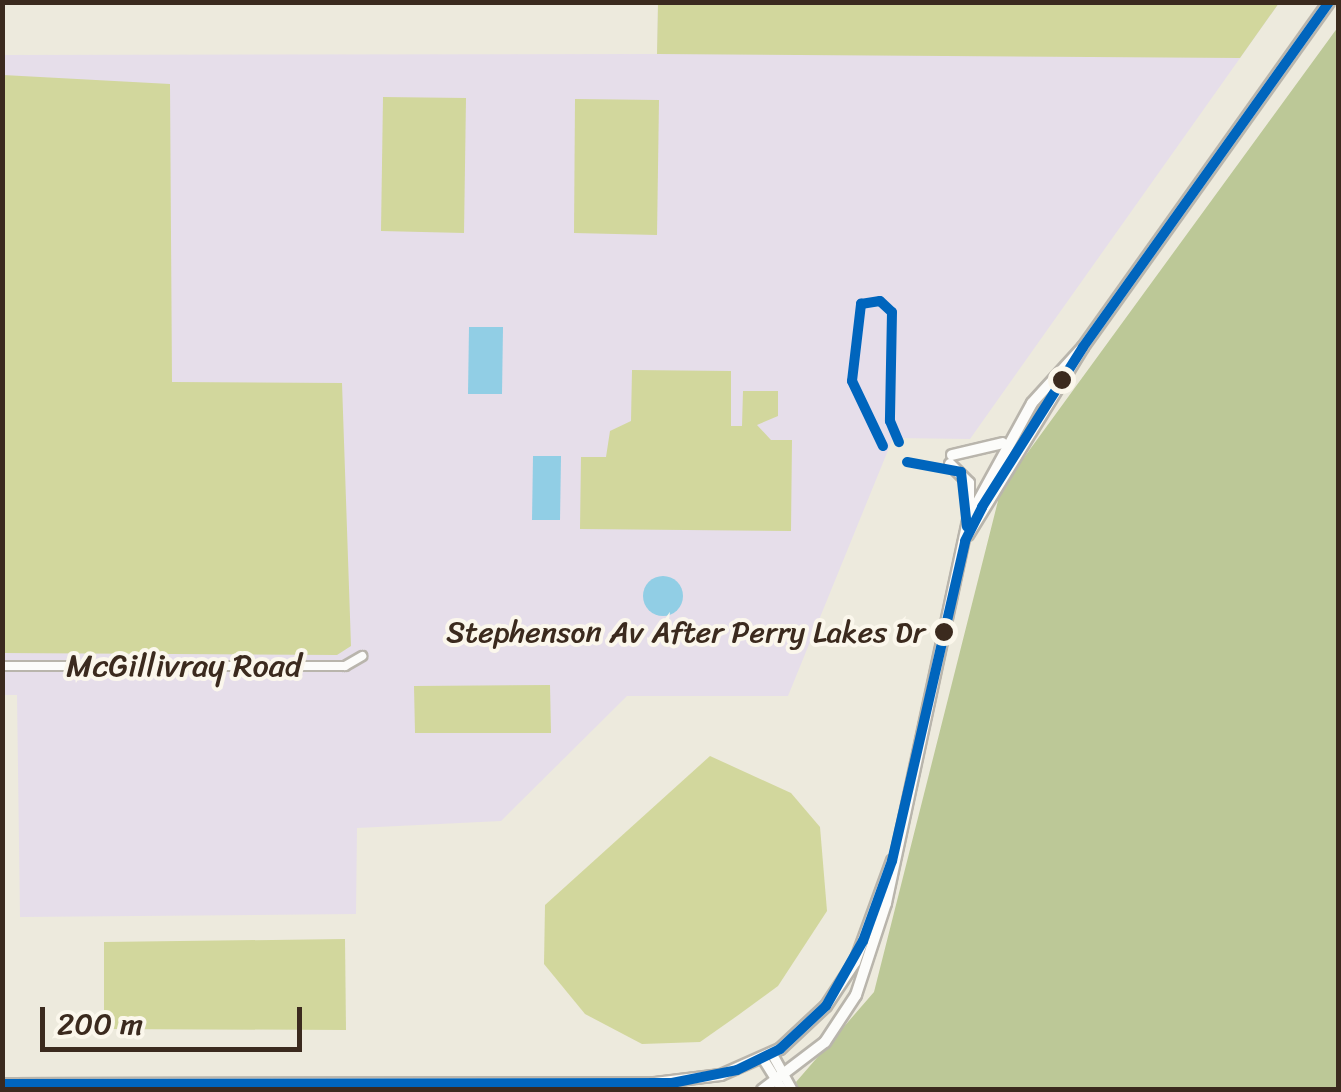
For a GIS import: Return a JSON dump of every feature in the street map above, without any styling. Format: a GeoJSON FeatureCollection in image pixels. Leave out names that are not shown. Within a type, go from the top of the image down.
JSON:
{"type":"FeatureCollection","features":[{"type":"Feature","properties":{"kind":"main road"},"geometry":{"type":"LineString","coordinates":[[968,520],[1008,439],[1083,347],[1329,2]]}},
{"type":"Feature","properties":{"kind":"main road"},"geometry":{"type":"LineString","coordinates":[[965,541],[1083,347]]}},
{"type":"Feature","properties":{"kind":"main road"},"geometry":{"type":"LineString","coordinates":[[762,1090],[781,1082],[825,1042],[856,995],[892,861],[965,541],[968,483],[951,460],[1008,439]]}},
{"type":"Feature","properties":{"kind":"main road"},"geometry":{"type":"LineString","coordinates":[[2,1084],[540,1087],[688,1081],[767,1056],[843,984],[892,861]]}},
{"type":"Feature","properties":{"kind":"street","name":"McGillivray Road"},"geometry":{"type":"LineString","coordinates":[[2,666],[345,666],[362,656]]}},
{"type":"Feature","properties":{"kind":"street"},"geometry":{"type":"LineString","coordinates":[[767,1056],[781,1082],[792,1090]]}},
{"type":"Feature","properties":{"kind":"shaded area"},"geometry":{"type":"Polygon","coordinates":[[[658,2],[1279,3],[970,439],[893,438],[788,696],[627,696],[501,821],[357,828],[356,914],[20,917],[17,695],[3,695],[3,55],[657,54],[658,2]]]}},
{"type":"Feature","properties":{"kind":"green space"},"geometry":{"type":"Polygon","coordinates":[[[658,2],[1279,3],[1240,58],[657,54],[658,2]]]}},
{"type":"Feature","properties":{"kind":"green space"},"geometry":{"type":"Polygon","coordinates":[[[1338,27],[1338,1089],[799,1090],[796,1082],[874,992],[1001,489],[1338,27]]]}},
{"type":"Feature","properties":{"kind":"green space"},"geometry":{"type":"Polygon","coordinates":[[[3,75],[170,84],[172,382],[342,383],[351,646],[337,655],[3,653],[3,75]]]}},
{"type":"Feature","properties":{"kind":"green space"},"geometry":{"type":"Polygon","coordinates":[[[383,97],[466,98],[464,233],[381,231],[383,97]]]}},
{"type":"Feature","properties":{"kind":"green space"},"geometry":{"type":"Polygon","coordinates":[[[575,99],[659,100],[657,235],[574,233],[575,99]]]}},
{"type":"Feature","properties":{"kind":"green space"},"geometry":{"type":"Polygon","coordinates":[[[632,370],[731,371],[731,426],[742,426],[743,391],[778,391],[778,416],[757,425],[771,440],[792,440],[791,531],[580,529],[581,457],[606,457],[610,431],[631,421],[632,370]]]}},
{"type":"Feature","properties":{"kind":"green space"},"geometry":{"type":"Polygon","coordinates":[[[550,685],[551,733],[415,733],[414,686],[550,685]]]}},
{"type":"Feature","properties":{"kind":"green space"},"geometry":{"type":"Polygon","coordinates":[[[710,756],[791,793],[820,827],[827,911],[778,986],[737,1016],[700,1042],[642,1044],[585,1014],[544,964],[545,905],[710,756]]]}},
{"type":"Feature","properties":{"kind":"green space"},"geometry":{"type":"Polygon","coordinates":[[[345,939],[346,1030],[104,1029],[104,942],[345,939]]]}},
{"type":"Feature","properties":{"kind":"water"},"geometry":{"type":"Polygon","coordinates":[[[469,327],[503,327],[502,394],[468,394],[469,327]]]}},
{"type":"Feature","properties":{"kind":"water"},"geometry":{"type":"Polygon","coordinates":[[[533,456],[561,456],[560,520],[532,520],[533,456]]]}},
{"type":"Feature","properties":{"kind":"water"},"geometry":{"type":"Polygon","coordinates":[[[663,576],[677,582],[683,596],[677,610],[663,616],[649,610],[643,596],[649,582],[663,576]]]}},
{"type":"Feature","properties":{"kind":"transit line"},"geometry":{"type":"LineString","coordinates":[[2,1084],[672,1083],[737,1070],[780,1049],[826,1006],[863,941],[892,861],[965,541],[982,507],[1083,347],[1329,2]]}},
{"type":"Feature","properties":{"kind":"transit line"},"geometry":{"type":"LineString","coordinates":[[883,446],[852,381],[861,304],[880,301],[892,312]]}},
{"type":"Feature","properties":{"kind":"transit line"},"geometry":{"type":"LineString","coordinates":[[892,312],[890,421],[899,442]]}},
{"type":"Feature","properties":{"kind":"transit line"},"geometry":{"type":"LineString","coordinates":[[907,462],[961,472],[967,527]]}},
{"type":"Feature","properties":{"kind":"place","name":"Stephenson Av After Perry Lakes Dr"},"geometry":{"type":"Point","coordinates":[944,632]}}]}
